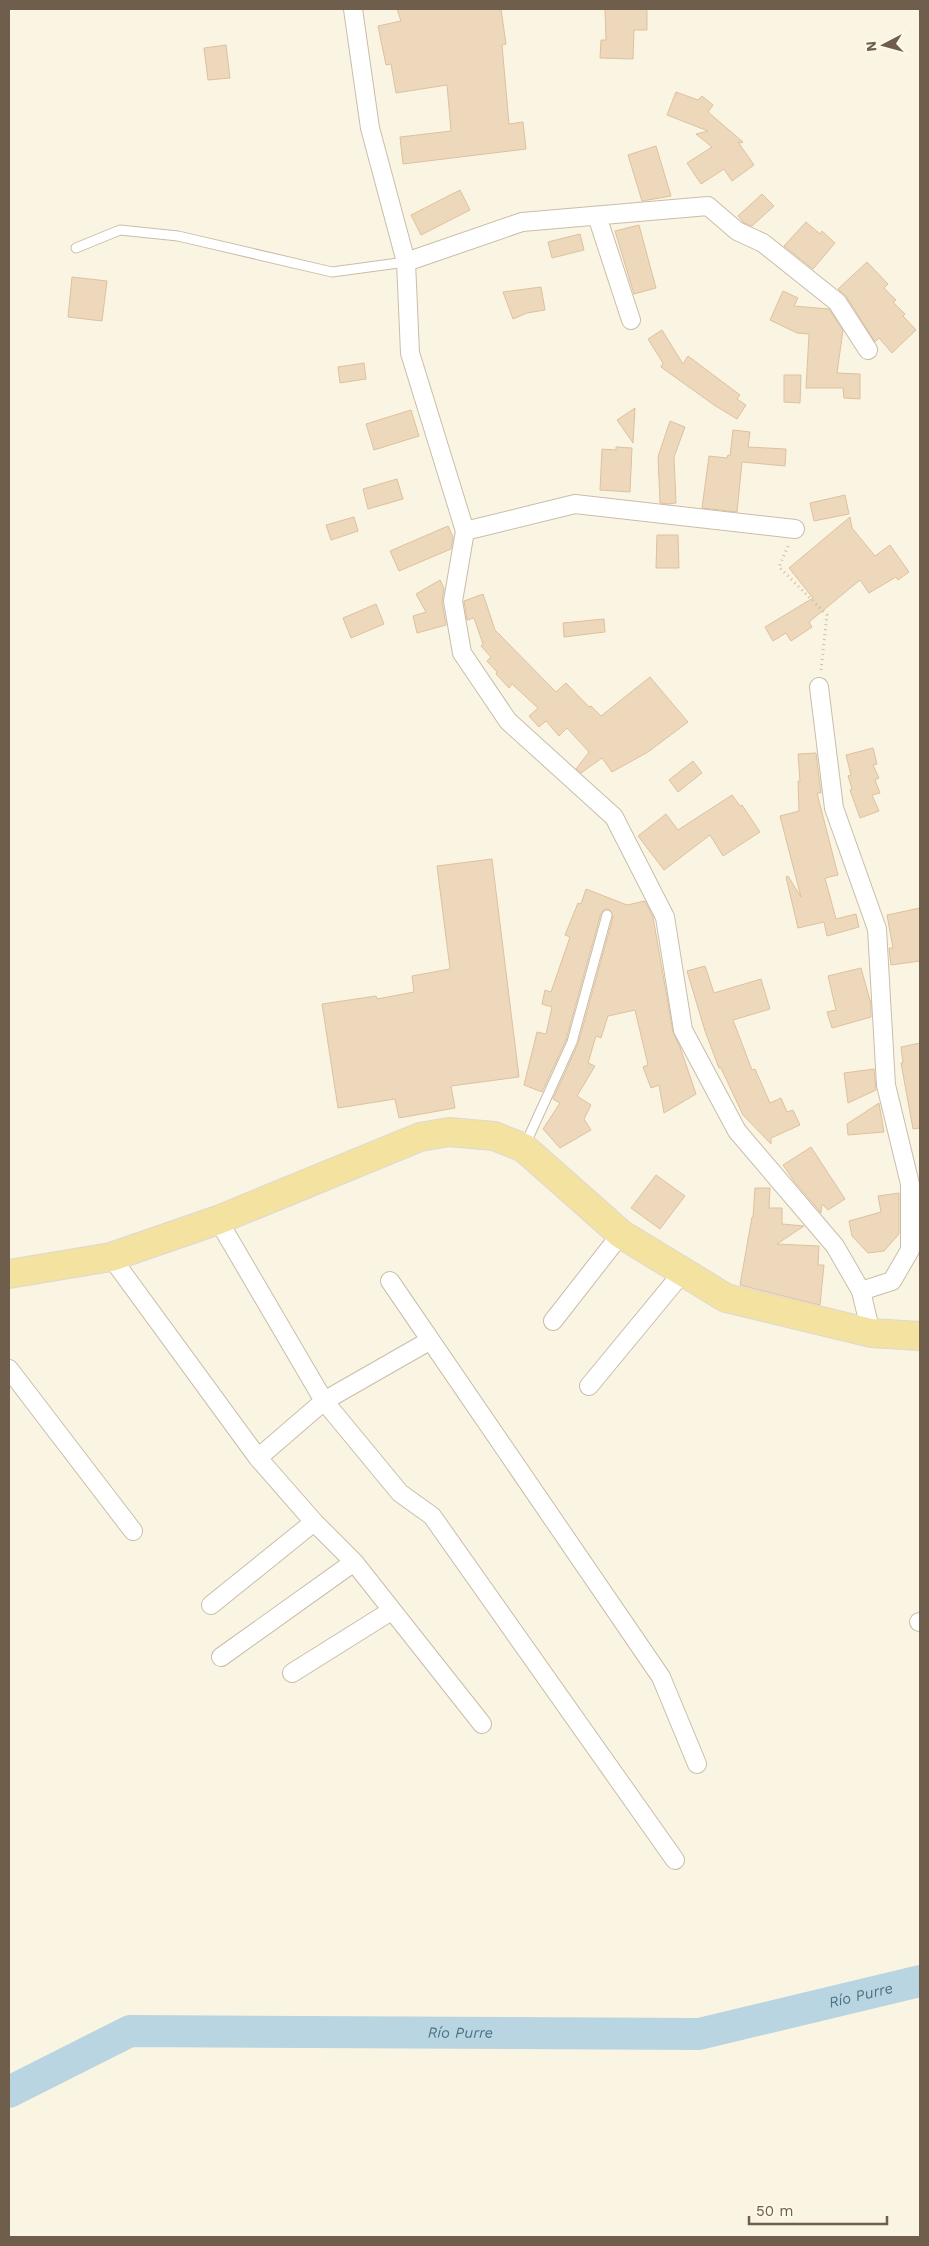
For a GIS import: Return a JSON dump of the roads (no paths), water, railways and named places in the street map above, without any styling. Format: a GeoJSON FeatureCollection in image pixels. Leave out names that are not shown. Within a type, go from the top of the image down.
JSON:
{"type":"FeatureCollection","features":[{"type":"Feature","properties":{"kind":"main road"},"geometry":{"type":"LineString","coordinates":[[9,1274],[111,1257],[218,1220],[420,1137],[449,1132],[494,1136],[524,1148],[622,1234],[726,1298],[870,1333],[920,1336]]}},
{"type":"Feature","properties":{"kind":"street"},"geometry":{"type":"LineString","coordinates":[[353,9],[370,128],[406,262],[410,353],[465,531],[453,601],[462,653],[508,721],[614,817],[665,916],[682,1030],[737,1131],[835,1246],[862,1291],[870,1333]]}},
{"type":"Feature","properties":{"kind":"street"},"geometry":{"type":"LineString","coordinates":[[406,262],[522,222],[708,206],[737,231],[763,243],[837,302],[868,350]]}},
{"type":"Feature","properties":{"kind":"street"},"geometry":{"type":"LineString","coordinates":[[597,216],[631,320]]}},
{"type":"Feature","properties":{"kind":"street"},"geometry":{"type":"LineString","coordinates":[[465,531],[575,504],[795,529]]}},
{"type":"Feature","properties":{"kind":"street"},"geometry":{"type":"LineString","coordinates":[[818,687],[834,808],[877,929],[886,1085],[910,1184],[910,1250],[892,1281],[862,1291]]}},
{"type":"Feature","properties":{"kind":"street"},"geometry":{"type":"LineString","coordinates":[[218,1220],[324,1401],[400,1493],[432,1516],[675,1860]]}},
{"type":"Feature","properties":{"kind":"street"},"geometry":{"type":"LineString","coordinates":[[553,1321],[622,1234]]}},
{"type":"Feature","properties":{"kind":"street"},"geometry":{"type":"LineString","coordinates":[[111,1257],[258,1458],[314,1522],[354,1562],[482,1724]]}},
{"type":"Feature","properties":{"kind":"street"},"geometry":{"type":"LineString","coordinates":[[589,1386],[683,1272]]}},
{"type":"Feature","properties":{"kind":"street"},"geometry":{"type":"LineString","coordinates":[[390,1281],[661,1676],[697,1764]]}},
{"type":"Feature","properties":{"kind":"street"},"geometry":{"type":"LineString","coordinates":[[258,1458],[324,1401],[430,1341]]}},
{"type":"Feature","properties":{"kind":"street"},"geometry":{"type":"LineString","coordinates":[[9,1369],[133,1531]]}},
{"type":"Feature","properties":{"kind":"street"},"geometry":{"type":"LineString","coordinates":[[211,1605],[314,1522]]}},
{"type":"Feature","properties":{"kind":"street"},"geometry":{"type":"LineString","coordinates":[[221,1658],[354,1562]]}},
{"type":"Feature","properties":{"kind":"street"},"geometry":{"type":"LineString","coordinates":[[292,1673],[391,1611]]}},
{"type":"Feature","properties":{"kind":"lane"},"geometry":{"type":"LineString","coordinates":[[76,248],[120,230],[178,236],[332,272],[406,262]]}},
{"type":"Feature","properties":{"kind":"lane"},"geometry":{"type":"LineString","coordinates":[[524,1148],[572,1042],[607,915]]}},
{"type":"Feature","properties":{"kind":"waterway","name":"Río Purre"},"geometry":{"type":"LineString","coordinates":[[9,2092],[130,2031],[699,2034],[920,1981]]}}]}
